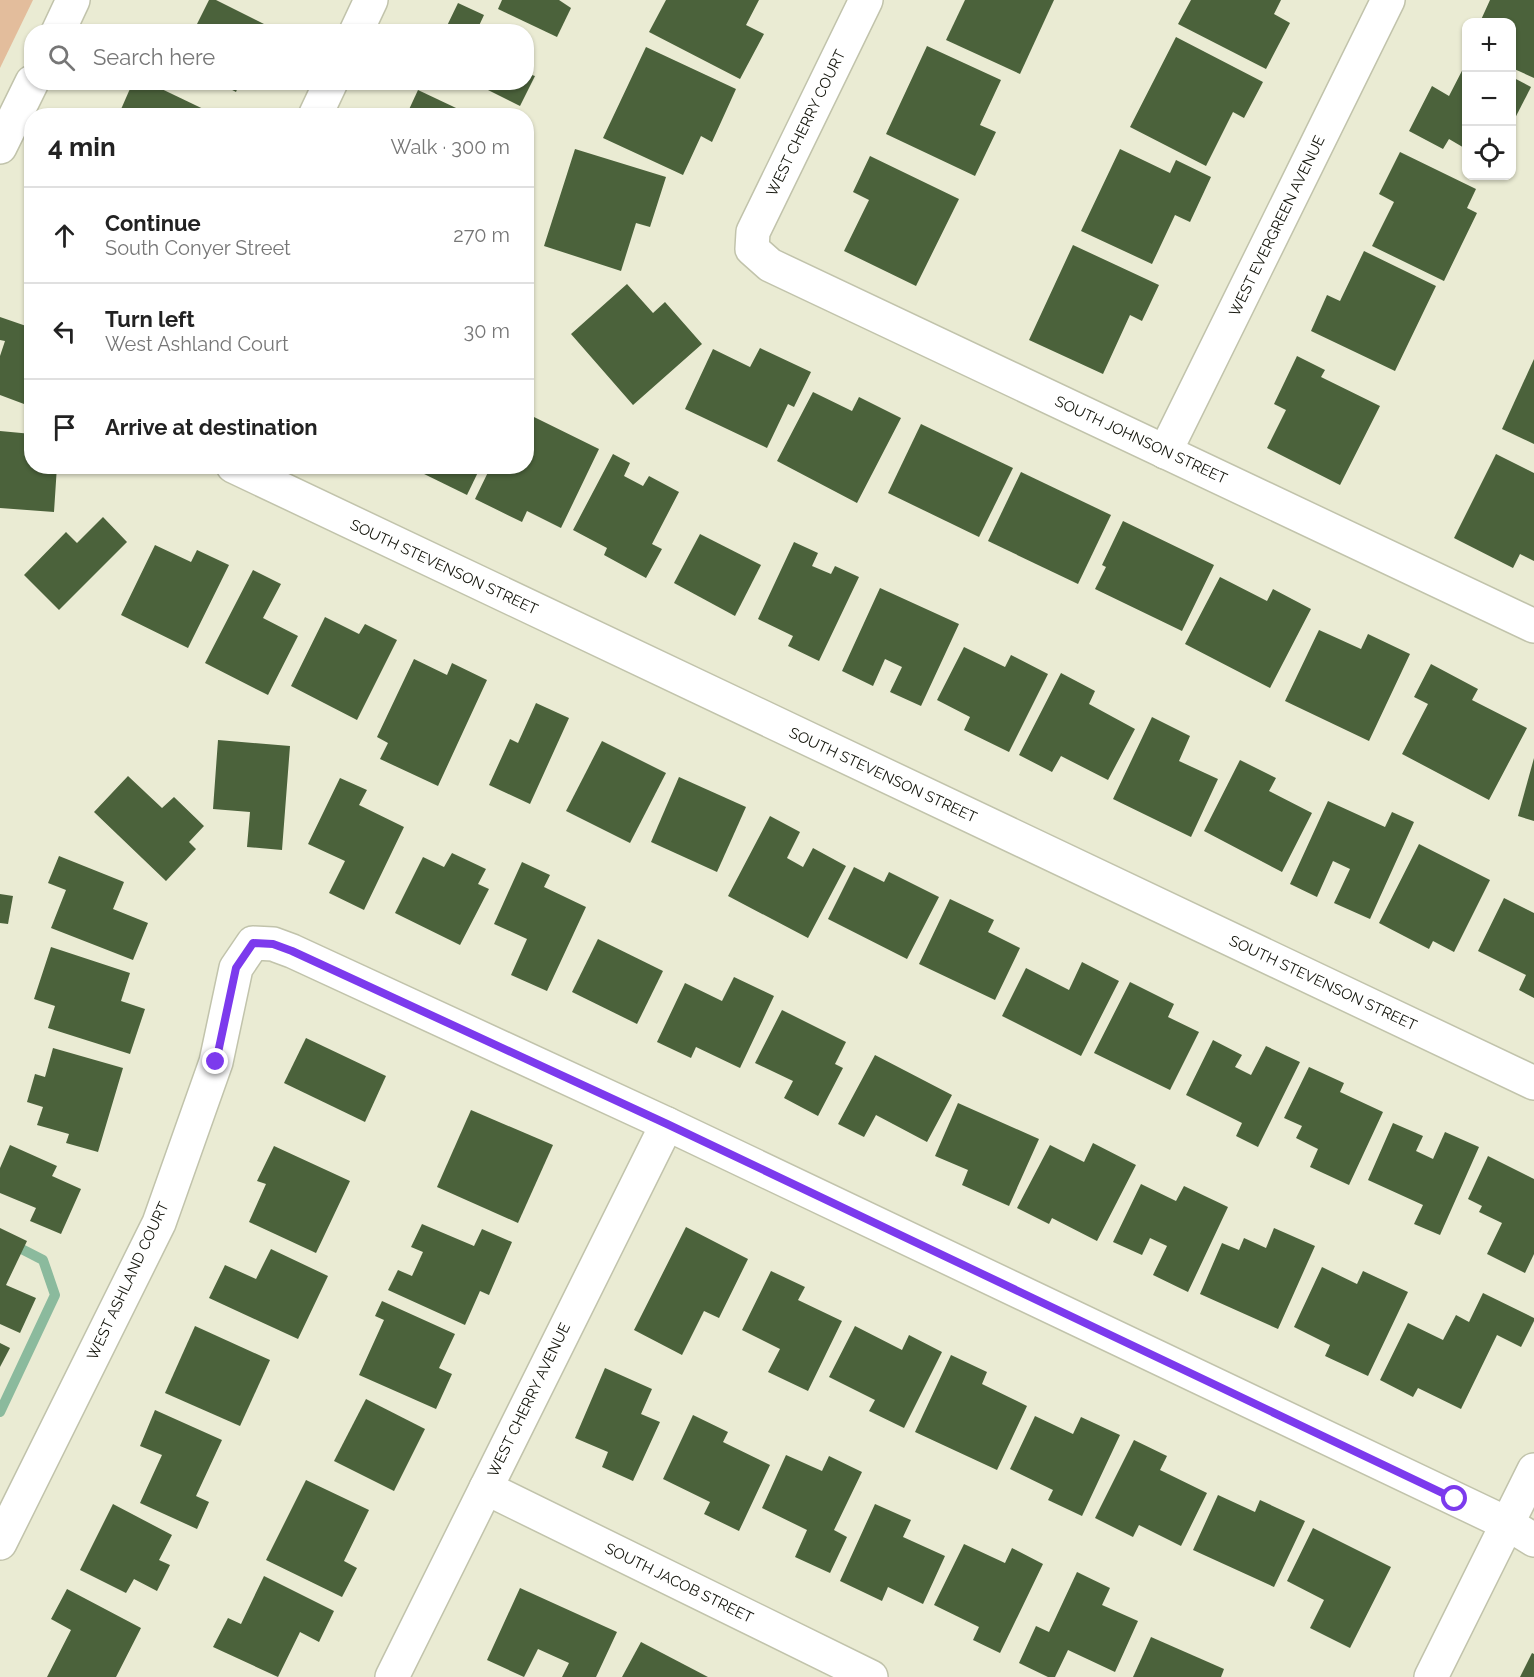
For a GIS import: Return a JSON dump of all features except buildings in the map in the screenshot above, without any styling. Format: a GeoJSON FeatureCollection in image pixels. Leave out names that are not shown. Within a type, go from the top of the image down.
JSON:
{"type":"FeatureCollection","features":[{"type":"Feature","properties":{"kind":"street"},"geometry":{"type":"LineString","coordinates":[[62,24],[73,0]]}},
{"type":"Feature","properties":{"kind":"street","name":"WEST CHERRY COURT"},"geometry":{"type":"LineString","coordinates":[[752,249],[753,232],[866,0]]}},
{"type":"Feature","properties":{"kind":"street","name":"WEST EVERGREEN AVENUE"},"geometry":{"type":"LineString","coordinates":[[1165,452],[1388,0]]}},
{"type":"Feature","properties":{"kind":"street"},"geometry":{"type":"LineString","coordinates":[[359,24],[369,1]]}},
{"type":"Feature","properties":{"kind":"street"},"geometry":{"type":"LineString","coordinates":[[0,147],[28,90]]}},
{"type":"Feature","properties":{"kind":"street"},"geometry":{"type":"LineString","coordinates":[[319,108],[327,90]]}},
{"type":"Feature","properties":{"kind":"street","name":"SOUTH JOHNSON STREET"},"geometry":{"type":"LineString","coordinates":[[752,249],[770,265],[1534,626]]}},
{"type":"Feature","properties":{"kind":"street","name":"SOUTH STEVENSON STREET"},"geometry":{"type":"LineString","coordinates":[[250,474],[1534,1083]]}},
{"type":"Feature","properties":{"kind":"street","name":"WEST ASHLAND COURT"},"geometry":{"type":"LineString","coordinates":[[0,1543],[159,1223],[216,1062],[236,968],[253,943],[273,944],[292,951],[667,1124]]}},
{"type":"Feature","properties":{"kind":"street"},"geometry":{"type":"LineString","coordinates":[[667,1124],[1521,1532]]}},
{"type":"Feature","properties":{"kind":"street","name":"WEST CHERRY AVENUE"},"geometry":{"type":"LineString","coordinates":[[392,1677],[667,1124]]}},
{"type":"Feature","properties":{"kind":"street"},"geometry":{"type":"LineString","coordinates":[[1431,1677],[1521,1532],[1534,1470]]}},
{"type":"Feature","properties":{"kind":"street","name":"SOUTH JACOB STREET"},"geometry":{"type":"LineString","coordinates":[[486,1488],[837,1670],[871,1677]]}},
{"type":"Feature","properties":{"kind":"shaded area"},"geometry":{"type":"Polygon","coordinates":[[[0,0],[33,0],[0,68],[0,0]]]}},
{"type":"Feature","properties":{"kind":"waterway"},"geometry":{"type":"LineString","coordinates":[[0,1238],[43,1260],[55,1295],[0,1412]]}},
{"type":"Feature","properties":{"kind":"route"},"geometry":{"type":"LineString","coordinates":[[216,1062],[228,995],[236,968],[253,943],[273,944],[667,1124],[1455,1499]]}}]}
